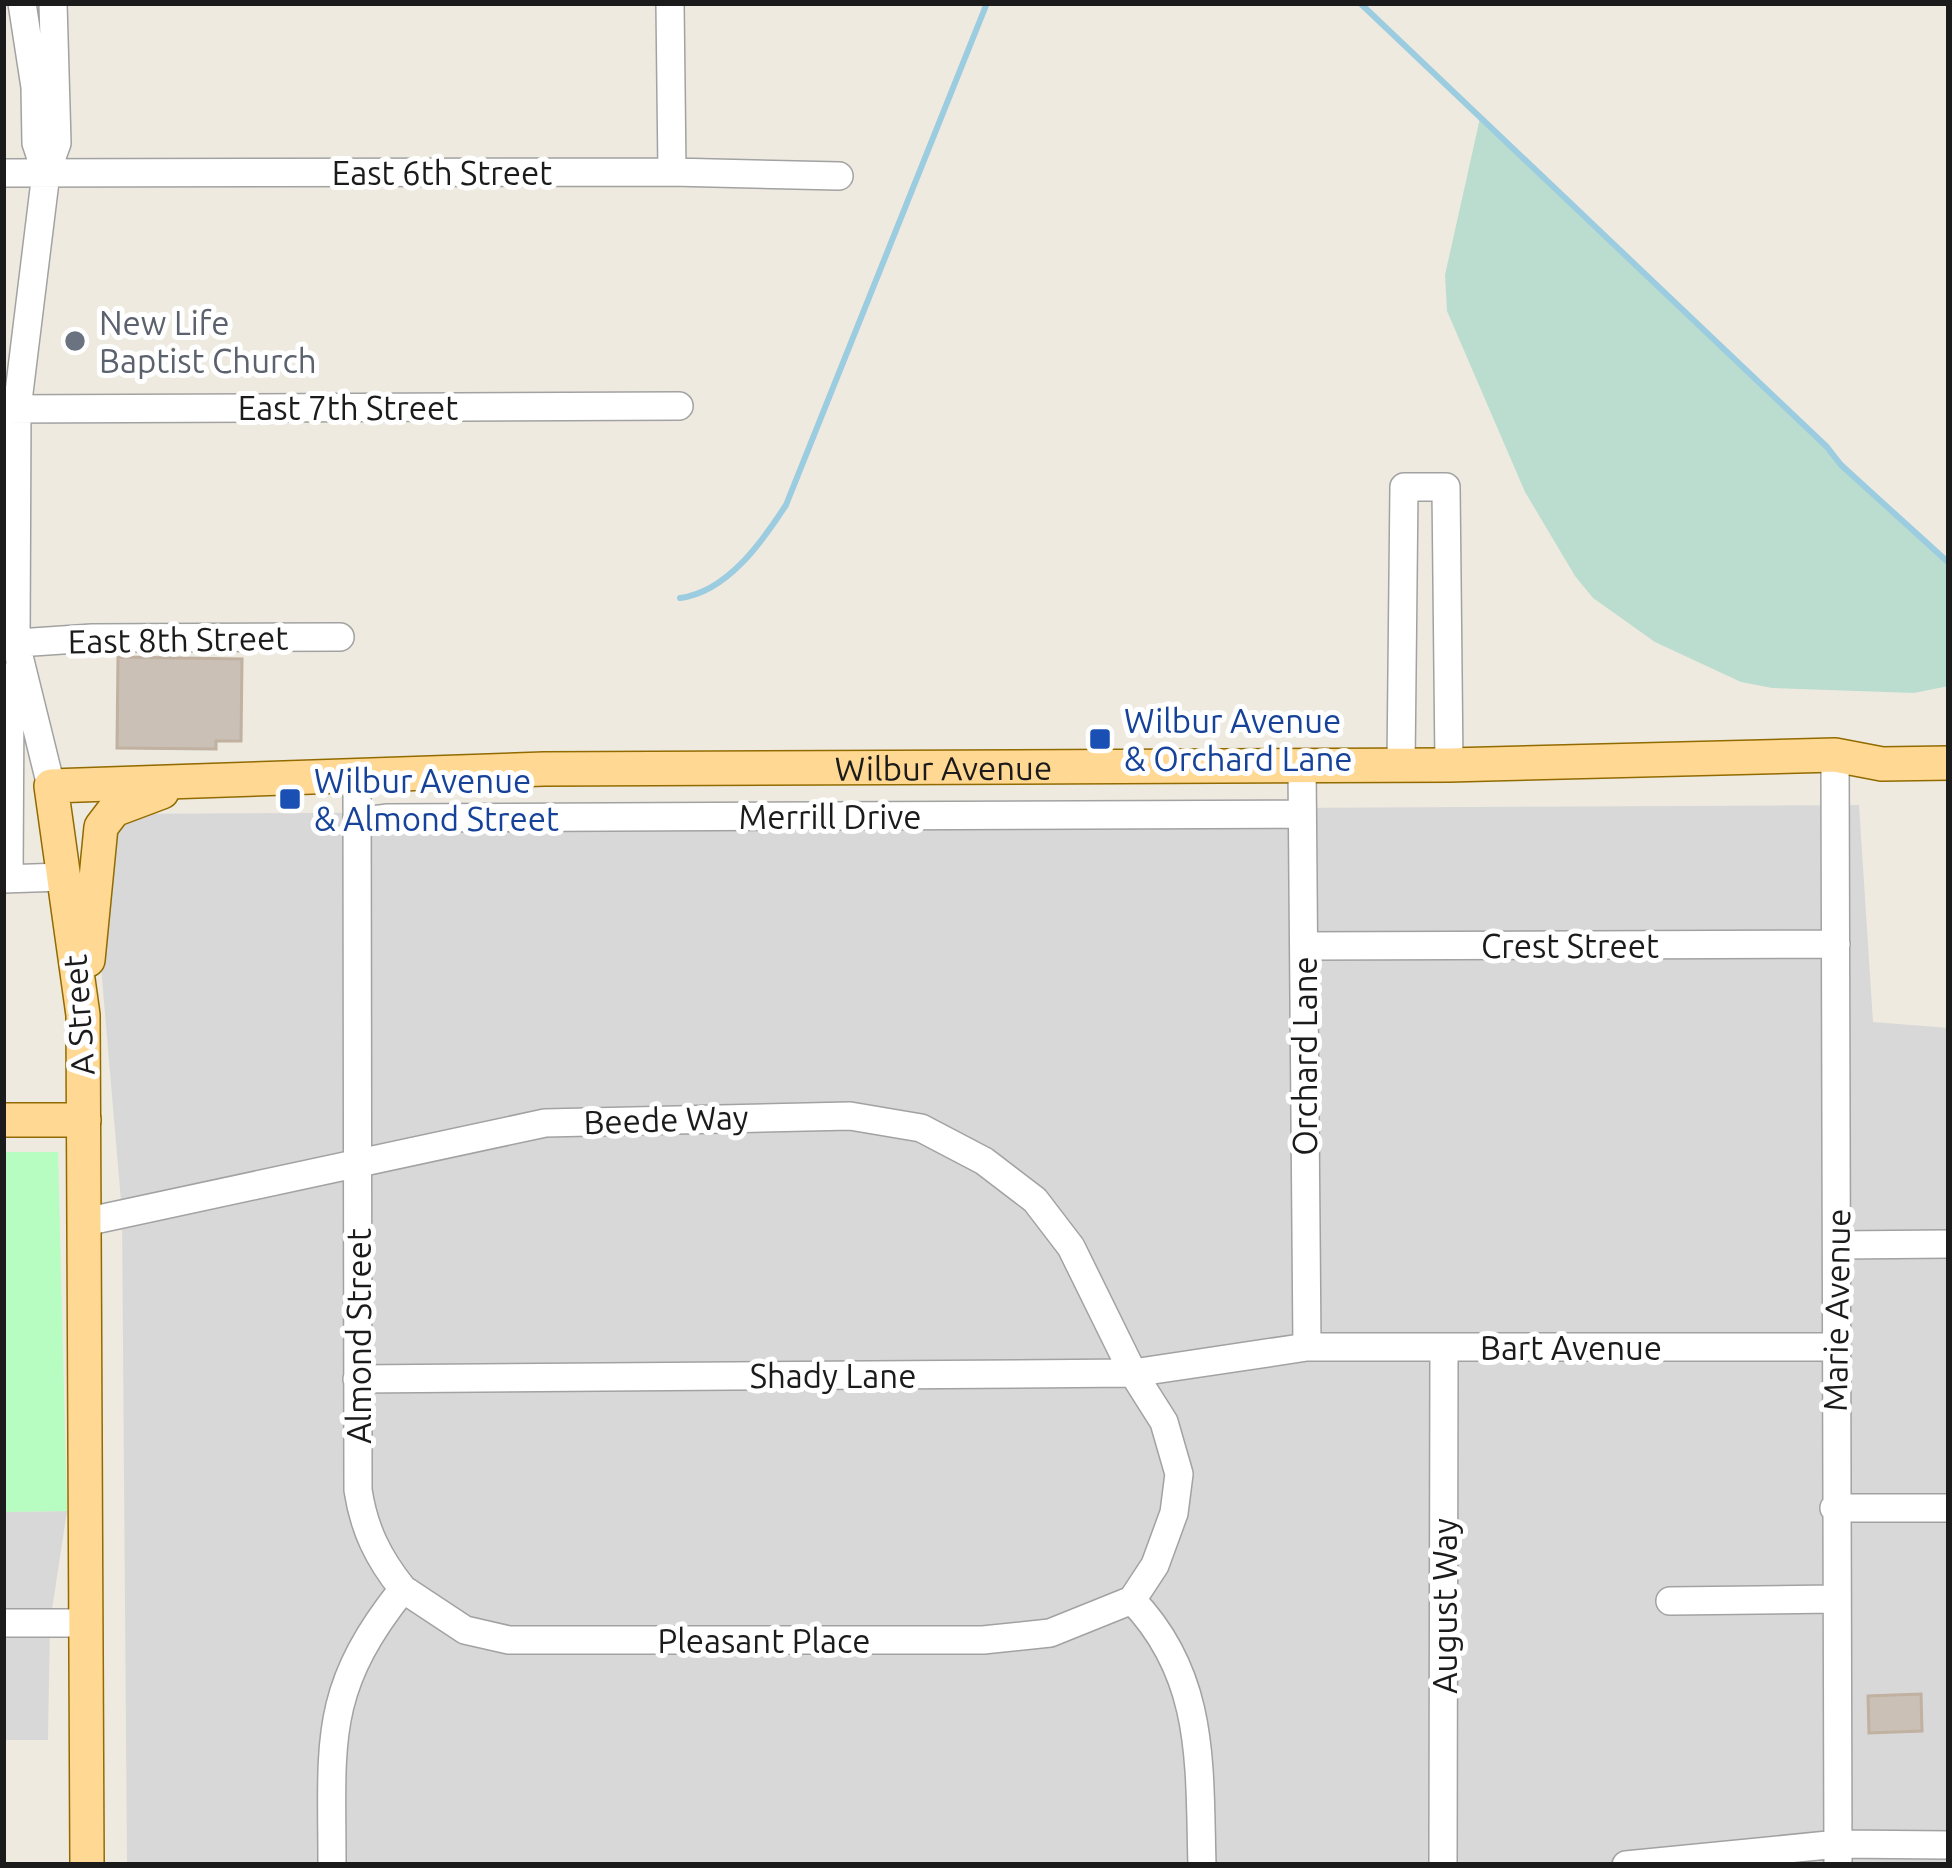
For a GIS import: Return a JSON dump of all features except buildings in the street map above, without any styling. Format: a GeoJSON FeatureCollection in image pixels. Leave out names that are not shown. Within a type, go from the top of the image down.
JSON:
{"type":"FeatureCollection","features":[{"type":"Feature","properties":{"kind":"main road","name":"Wilbur Avenue"},"geometry":{"type":"LineString","coordinates":[[1834,755],[1881,742],[1949,742]]}},
{"type":"Feature","properties":{"kind":"main road","name":"Wilbur Avenue"},"geometry":{"type":"LineString","coordinates":[[51,786],[544,769],[1401,766],[1834,755],[1882,764],[1949,764]]}},
{"type":"Feature","properties":{"kind":"main road"},"geometry":{"type":"LineString","coordinates":[[83,1015],[101,826],[114,810],[204,780]]}},
{"type":"Feature","properties":{"kind":"main road","name":"A Street"},"geometry":{"type":"LineString","coordinates":[[51,786],[83,1015],[87,1865]]}},
{"type":"Feature","properties":{"kind":"main road"},"geometry":{"type":"LineString","coordinates":[[3,1120],[84,1120]]}},
{"type":"Feature","properties":{"kind":"street","name":"A Street"},"geometry":{"type":"LineString","coordinates":[[22,3],[35,87],[36,143],[46,173]]}},
{"type":"Feature","properties":{"kind":"street","name":"A Street"},"geometry":{"type":"LineString","coordinates":[[51,786],[13,651],[10,409],[46,173],[57,143],[53,3]]}},
{"type":"Feature","properties":{"kind":"street"},"geometry":{"type":"LineString","coordinates":[[670,3],[671,172]]}},
{"type":"Feature","properties":{"kind":"street","name":"East 6th Street"},"geometry":{"type":"LineString","coordinates":[[3,173],[839,176]]}},
{"type":"Feature","properties":{"kind":"street","name":"East 7th Street"},"geometry":{"type":"LineString","coordinates":[[10,409],[679,406]]}},
{"type":"Feature","properties":{"kind":"street"},"geometry":{"type":"LineString","coordinates":[[1401,766],[1404,487],[1446,487],[1450,765]]}},
{"type":"Feature","properties":{"kind":"street","name":"East 8th Street"},"geometry":{"type":"LineString","coordinates":[[13,651],[92,638],[340,638]]}},
{"type":"Feature","properties":{"kind":"street"},"geometry":{"type":"LineString","coordinates":[[13,651],[6,878],[63,877]]}},
{"type":"Feature","properties":{"kind":"street","name":"Marie Avenue"},"geometry":{"type":"LineString","coordinates":[[1834,755],[1838,1855]]}},
{"type":"Feature","properties":{"kind":"street","name":"Orchard Lane"},"geometry":{"type":"LineString","coordinates":[[1302,766],[1307,1347]]}},
{"type":"Feature","properties":{"kind":"street","name":"Almond Street"},"geometry":{"type":"LineString","coordinates":[[357,776],[358,1490],[363,1522],[382,1562],[403,1589]]}},
{"type":"Feature","properties":{"kind":"street","name":"Merrill Drive"},"geometry":{"type":"LineString","coordinates":[[357,822],[388,818],[1303,814]]}},
{"type":"Feature","properties":{"kind":"street","name":"Crest Street"},"geometry":{"type":"LineString","coordinates":[[1304,946],[1836,944]]}},
{"type":"Feature","properties":{"kind":"street","name":"Beede Way"},"geometry":{"type":"LineString","coordinates":[[85,1222],[545,1123],[850,1116],[921,1128],[984,1162],[1035,1200],[1071,1246],[1133,1373],[1164,1422],[1179,1474],[1168,1530],[1155,1565],[1132,1600]]}},
{"type":"Feature","properties":{"kind":"street"},"geometry":{"type":"LineString","coordinates":[[1838,1244],[1949,1244]]}},
{"type":"Feature","properties":{"kind":"street","name":"Bart Avenue"},"geometry":{"type":"LineString","coordinates":[[1307,1347],[1836,1347]]}},
{"type":"Feature","properties":{"kind":"street","name":"Shady Lane"},"geometry":{"type":"LineString","coordinates":[[357,1379],[1133,1373],[1307,1347]]}},
{"type":"Feature","properties":{"kind":"street","name":"August Way"},"geometry":{"type":"LineString","coordinates":[[1444,1348],[1444,1865]]}},
{"type":"Feature","properties":{"kind":"street"},"geometry":{"type":"LineString","coordinates":[[1834,1508],[1949,1508]]}},
{"type":"Feature","properties":{"kind":"street"},"geometry":{"type":"LineString","coordinates":[[332,1865],[335,1710],[369,1631],[403,1589]]}},
{"type":"Feature","properties":{"kind":"street","name":"Pleasant Place"},"geometry":{"type":"LineString","coordinates":[[403,1589],[465,1630],[509,1640],[983,1640],[1050,1633],[1132,1600]]}},
{"type":"Feature","properties":{"kind":"street"},"geometry":{"type":"LineString","coordinates":[[1670,1601],[1835,1599]]}},
{"type":"Feature","properties":{"kind":"street"},"geometry":{"type":"LineString","coordinates":[[1132,1600],[1154,1623],[1183,1675],[1193,1708],[1202,1865]]}},
{"type":"Feature","properties":{"kind":"street"},"geometry":{"type":"LineString","coordinates":[[3,1623],[85,1623]]}},
{"type":"Feature","properties":{"kind":"street"},"geometry":{"type":"LineString","coordinates":[[1626,1865],[1949,1845]]}},
{"type":"Feature","properties":{"kind":"shaded area"},"geometry":{"type":"Polygon","coordinates":[[[1859,805],[1873,1022],[1949,1028],[1949,1865],[127,1865],[122,1213],[88,814],[1859,805]]]}},
{"type":"Feature","properties":{"kind":"shaded area"},"geometry":{"type":"Polygon","coordinates":[[[67,1511],[50,1623],[48,1740],[3,1740],[3,1512],[67,1511]]]}},
{"type":"Feature","properties":{"kind":"green space"},"geometry":{"type":"Polygon","coordinates":[[[1480,118],[1949,563],[1949,686],[1914,693],[1772,688],[1741,682],[1655,642],[1593,598],[1525,492],[1447,311],[1445,275],[1480,118]]]}},
{"type":"Feature","properties":{"kind":"green space"},"geometry":{"type":"Polygon","coordinates":[[[3,1152],[58,1152],[67,1511],[3,1512],[3,1152]]]}},
{"type":"Feature","properties":{"kind":"waterway"},"geometry":{"type":"LineString","coordinates":[[680,598],[728,576],[786,505],[987,3]]}},
{"type":"Feature","properties":{"kind":"waterway"},"geometry":{"type":"LineString","coordinates":[[1360,3],[1949,563]]}},
{"type":"Feature","properties":{"kind":"place","name":"New Life Baptist Church"},"geometry":{"type":"Point","coordinates":[75,341]}},
{"type":"Feature","properties":{"kind":"place","name":"Wilbur Avenue & Orchard Lane"},"geometry":{"type":"Point","coordinates":[1100,739]}},
{"type":"Feature","properties":{"kind":"place","name":"Wilbur Avenue & Almond Street"},"geometry":{"type":"Point","coordinates":[290,799]}}]}
